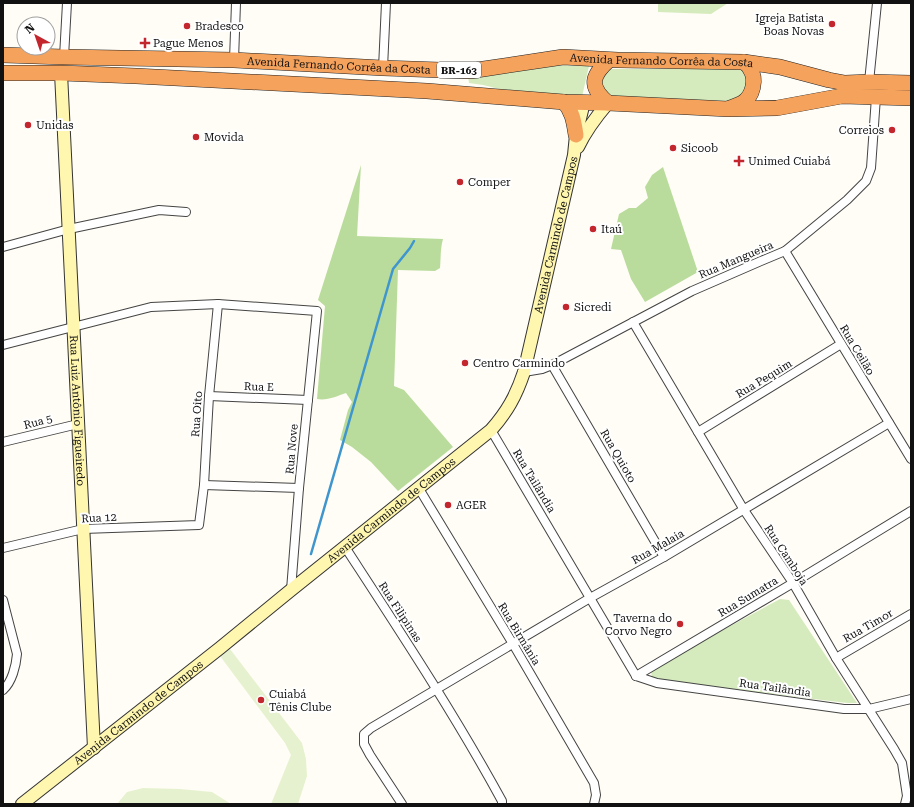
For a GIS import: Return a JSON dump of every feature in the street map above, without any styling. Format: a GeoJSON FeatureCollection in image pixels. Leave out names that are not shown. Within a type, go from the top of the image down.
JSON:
{"type":"FeatureCollection","features":[{"type":"Feature","properties":{"kind":"highway","name":"Avenida Fernando Corrêa da Costa"},"geometry":{"type":"LineString","coordinates":[[3,55],[234,60],[470,71],[563,57],[609,60],[744,62],[780,67],[845,83],[911,83]]}},
{"type":"Feature","properties":{"kind":"highway"},"geometry":{"type":"LineString","coordinates":[[584,102],[600,68],[609,60]]}},
{"type":"Feature","properties":{"kind":"highway"},"geometry":{"type":"LineString","coordinates":[[728,109],[744,103],[749,97],[754,86],[753,75],[750,68],[744,62]]}},
{"type":"Feature","properties":{"kind":"highway","name":"Avenida Fernando Corrêa da Costa"},"geometry":{"type":"LineString","coordinates":[[3,73],[61,73],[427,91],[564,102],[728,109],[777,108],[842,96],[911,98]]}},
{"type":"Feature","properties":{"kind":"highway"},"geometry":{"type":"LineString","coordinates":[[595,78],[595,88],[599,95],[608,103]]}},
{"type":"Feature","properties":{"kind":"highway"},"geometry":{"type":"LineString","coordinates":[[564,102],[572,113],[576,135]]}},
{"type":"Feature","properties":{"kind":"main road","name":"Rua Luiz Antônio Figueiredo"},"geometry":{"type":"LineString","coordinates":[[61,73],[94,748]]}},
{"type":"Feature","properties":{"kind":"main road","name":"Avenida Carmindo de Campos"},"geometry":{"type":"LineString","coordinates":[[22,804],[217,651],[418,487],[491,430],[509,408],[524,372],[574,155],[576,135],[584,102]]}},
{"type":"Feature","properties":{"kind":"main road"},"geometry":{"type":"LineString","coordinates":[[574,155],[592,122],[608,103]]}},
{"type":"Feature","properties":{"kind":"street"},"geometry":{"type":"LineString","coordinates":[[64,57],[67,3]]}},
{"type":"Feature","properties":{"kind":"street"},"geometry":{"type":"LineString","coordinates":[[234,60],[236,3]]}},
{"type":"Feature","properties":{"kind":"street"},"geometry":{"type":"LineString","coordinates":[[383,68],[386,3]]}},
{"type":"Feature","properties":{"kind":"street"},"geometry":{"type":"LineString","coordinates":[[869,82],[877,3]]}},
{"type":"Feature","properties":{"kind":"street","name":"Rua Mangueira"},"geometry":{"type":"LineString","coordinates":[[524,372],[542,369],[552,365],[692,291],[785,251],[846,200],[866,181],[871,168],[876,97]]}},
{"type":"Feature","properties":{"kind":"street"},"geometry":{"type":"LineString","coordinates":[[3,247],[69,229],[159,210],[186,212]]}},
{"type":"Feature","properties":{"kind":"street","name":"Rua Ceilão"},"geometry":{"type":"LineString","coordinates":[[785,251],[911,459]]}},
{"type":"Feature","properties":{"kind":"street"},"geometry":{"type":"LineString","coordinates":[[3,345],[152,307],[218,304]]}},
{"type":"Feature","properties":{"kind":"street","name":"Rua Nove"},"geometry":{"type":"LineString","coordinates":[[218,304],[317,311],[299,488],[291,590]]}},
{"type":"Feature","properties":{"kind":"street","name":"Rua Oito"},"geometry":{"type":"LineString","coordinates":[[199,525],[204,485],[209,396],[218,304]]}},
{"type":"Feature","properties":{"kind":"street","name":"Rua Camboja"},"geometry":{"type":"LineString","coordinates":[[633,322],[744,510],[793,584],[836,658],[902,763],[907,796],[905,804]]}},
{"type":"Feature","properties":{"kind":"street","name":"Rua Pequim"},"geometry":{"type":"LineString","coordinates":[[698,432],[841,344]]}},
{"type":"Feature","properties":{"kind":"street","name":"Rua Quioto"},"geometry":{"type":"LineString","coordinates":[[552,365],[664,557]]}},
{"type":"Feature","properties":{"kind":"street","name":"Rua E"},"geometry":{"type":"LineString","coordinates":[[209,396],[308,400]]}},
{"type":"Feature","properties":{"kind":"street","name":"Rua Malaia"},"geometry":{"type":"LineString","coordinates":[[402,804],[364,744],[364,734],[370,728],[590,598],[744,510],[889,423]]}},
{"type":"Feature","properties":{"kind":"street","name":"Rua 5"},"geometry":{"type":"LineString","coordinates":[[3,442],[78,424]]}},
{"type":"Feature","properties":{"kind":"street","name":"Rua Tailândia"},"geometry":{"type":"LineString","coordinates":[[491,430],[636,676],[656,683],[844,709],[869,709],[911,699]]}},
{"type":"Feature","properties":{"kind":"street"},"geometry":{"type":"LineString","coordinates":[[204,485],[299,488]]}},
{"type":"Feature","properties":{"kind":"street","name":"Rua Birmânia"},"geometry":{"type":"LineString","coordinates":[[418,487],[513,644],[594,783],[596,795],[594,804]]}},
{"type":"Feature","properties":{"kind":"street","name":"Rua Sumatra"},"geometry":{"type":"LineString","coordinates":[[636,676],[793,584],[911,511]]}},
{"type":"Feature","properties":{"kind":"street","name":"Rua 12"},"geometry":{"type":"LineString","coordinates":[[3,548],[83,529],[199,525]]}},
{"type":"Feature","properties":{"kind":"street","name":"Rua Filipinas"},"geometry":{"type":"LineString","coordinates":[[345,547],[437,689],[487,773],[502,801],[502,804]]}},
{"type":"Feature","properties":{"kind":"street"},"geometry":{"type":"LineString","coordinates":[[3,600],[17,654],[14,671],[6,688],[3,690]]}},
{"type":"Feature","properties":{"kind":"street","name":"Rua Timor"},"geometry":{"type":"LineString","coordinates":[[836,658],[911,614]]}},
{"type":"Feature","properties":{"kind":"green space"},"geometry":{"type":"Polygon","coordinates":[[[658,3],[728,3],[711,14],[658,12],[658,3]]]}},
{"type":"Feature","properties":{"kind":"green space"},"geometry":{"type":"Polygon","coordinates":[[[550,65],[589,66],[581,101],[521,94],[469,83],[468,76],[550,65]]]}},
{"type":"Feature","properties":{"kind":"green space"},"geometry":{"type":"Polygon","coordinates":[[[739,67],[750,76],[740,101],[610,99],[598,80],[604,71],[611,69],[739,67]]]}},
{"type":"Feature","properties":{"kind":"green space"},"geometry":{"type":"Polygon","coordinates":[[[361,165],[357,236],[443,239],[440,268],[435,271],[398,270],[394,386],[404,390],[453,447],[398,491],[371,462],[352,447],[340,440],[348,410],[352,402],[346,393],[328,399],[317,399],[325,306],[318,300],[361,165]]]}},
{"type":"Feature","properties":{"kind":"green space"},"geometry":{"type":"Polygon","coordinates":[[[663,167],[698,272],[645,302],[631,279],[621,250],[611,249],[619,214],[629,208],[636,208],[648,198],[645,187],[652,175],[663,167]]]}},
{"type":"Feature","properties":{"kind":"green space"},"geometry":{"type":"Polygon","coordinates":[[[780,599],[789,600],[857,703],[652,680],[651,669],[780,599]]]}},
{"type":"Feature","properties":{"kind":"green space","name":"Cuiabá Tênis Clube"},"geometry":{"type":"Polygon","coordinates":[[[230,649],[302,743],[306,759],[307,776],[298,804],[271,804],[291,755],[285,743],[220,656],[230,649]]]}},
{"type":"Feature","properties":{"kind":"green space"},"geometry":{"type":"Polygon","coordinates":[[[143,788],[212,792],[231,804],[117,804],[127,792],[143,788]]]}},
{"type":"Feature","properties":{"kind":"waterway"},"geometry":{"type":"LineString","coordinates":[[311,554],[393,269],[414,241]]}},
{"type":"Feature","properties":{"kind":"place","name":"Igreja Batista Boas Novas"},"geometry":{"type":"Point","coordinates":[832,24]}},
{"type":"Feature","properties":{"kind":"place","name":"Bradesco"},"geometry":{"type":"Point","coordinates":[187,26]}},
{"type":"Feature","properties":{"kind":"place","name":"Pague Menos"},"geometry":{"type":"Point","coordinates":[145,43]}},
{"type":"Feature","properties":{"kind":"place","name":"Unidas"},"geometry":{"type":"Point","coordinates":[28,125]}},
{"type":"Feature","properties":{"kind":"place","name":"Correios"},"geometry":{"type":"Point","coordinates":[892,130]}},
{"type":"Feature","properties":{"kind":"place","name":"Movida"},"geometry":{"type":"Point","coordinates":[196,137]}},
{"type":"Feature","properties":{"kind":"place","name":"Sicoob"},"geometry":{"type":"Point","coordinates":[673,148]}},
{"type":"Feature","properties":{"kind":"place","name":"Unimed Cuiabá"},"geometry":{"type":"Point","coordinates":[739,161]}},
{"type":"Feature","properties":{"kind":"place","name":"Comper"},"geometry":{"type":"Point","coordinates":[460,182]}},
{"type":"Feature","properties":{"kind":"place","name":"Itaú"},"geometry":{"type":"Point","coordinates":[593,229]}},
{"type":"Feature","properties":{"kind":"place","name":"Sicredi"},"geometry":{"type":"Point","coordinates":[566,307]}},
{"type":"Feature","properties":{"kind":"place","name":"Centro Carmindo"},"geometry":{"type":"Point","coordinates":[465,363]}},
{"type":"Feature","properties":{"kind":"place","name":"AGER"},"geometry":{"type":"Point","coordinates":[448,505]}},
{"type":"Feature","properties":{"kind":"place","name":"Taverna do Corvo Negro"},"geometry":{"type":"Point","coordinates":[680,624]}},
{"type":"Feature","properties":{"kind":"place","name":"Cuiabá Tênis Clube"},"geometry":{"type":"Point","coordinates":[261,700]}}]}
